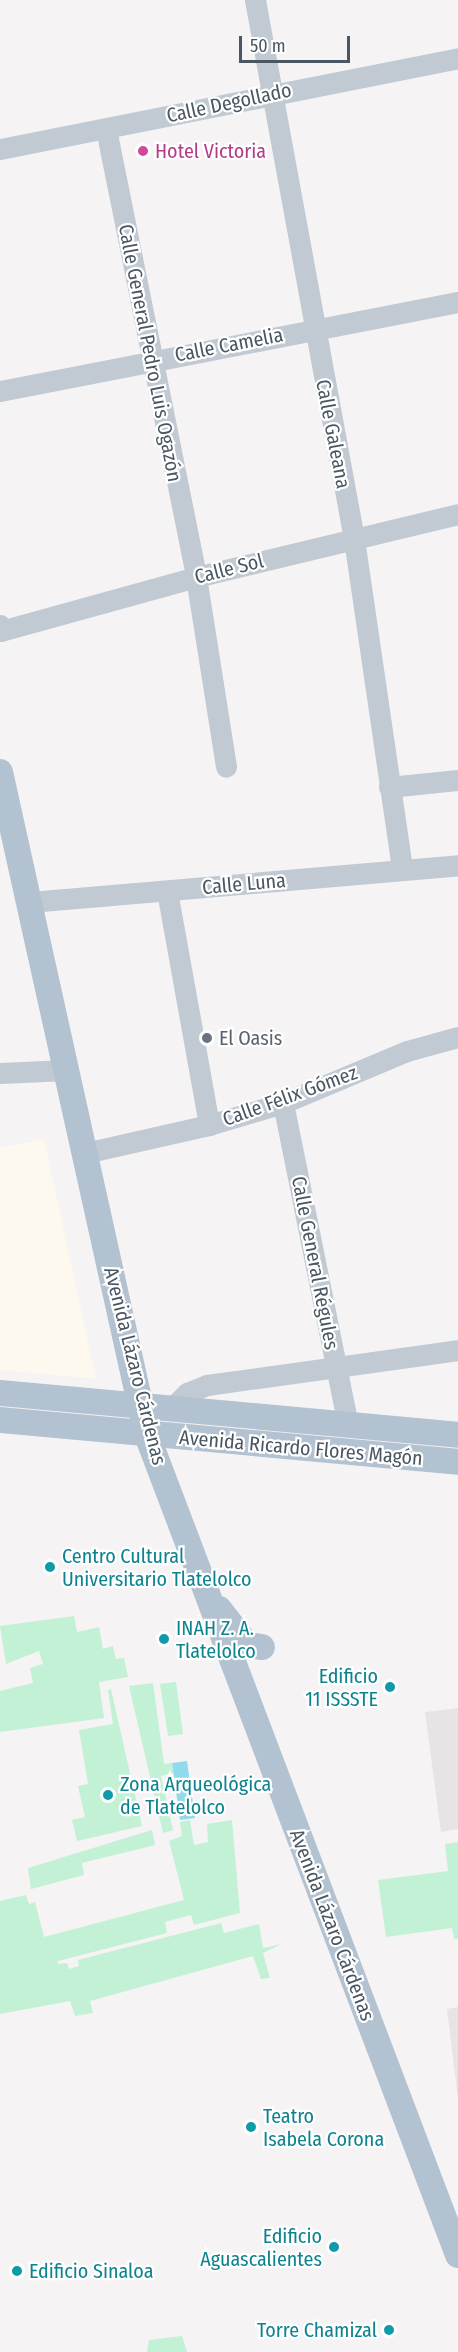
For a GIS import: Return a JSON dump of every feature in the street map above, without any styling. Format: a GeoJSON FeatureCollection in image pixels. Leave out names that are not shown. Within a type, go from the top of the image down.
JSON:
{"type":"FeatureCollection","features":[{"type":"Feature","properties":{"kind":"main road","name":"Avenida Lázaro Cárdenas"},"geometry":{"type":"LineString","coordinates":[[0,772],[6,823],[30,902],[147,1435],[458,2255]]}},
{"type":"Feature","properties":{"kind":"main road","name":"Avenida Ricardo Flores Magón"},"geometry":{"type":"LineString","coordinates":[[0,1393],[458,1435]]}},
{"type":"Feature","properties":{"kind":"main road","name":"Avenida Ricardo Flores Magón"},"geometry":{"type":"LineString","coordinates":[[0,1420],[458,1462]]}},
{"type":"Feature","properties":{"kind":"main road"},"geometry":{"type":"LineString","coordinates":[[204,1590],[247,1645],[262,1647]]}},
{"type":"Feature","properties":{"kind":"street","name":"Calle Galeana"},"geometry":{"type":"LineString","coordinates":[[255,0],[313,329],[354,539],[402,870]]}},
{"type":"Feature","properties":{"kind":"street","name":"Calle Degollado"},"geometry":{"type":"LineString","coordinates":[[0,148],[458,58]]}},
{"type":"Feature","properties":{"kind":"street","name":"Calle General Pedro Luis Ogazón"},"geometry":{"type":"LineString","coordinates":[[106,129],[196,577],[226,767]]}},
{"type":"Feature","properties":{"kind":"street","name":"Calle Camelia"},"geometry":{"type":"LineString","coordinates":[[0,391],[458,302]]}},
{"type":"Feature","properties":{"kind":"street","name":"Calle Sol"},"geometry":{"type":"LineString","coordinates":[[1,628],[196,577],[458,514]]}},
{"type":"Feature","properties":{"kind":"street"},"geometry":{"type":"LineString","coordinates":[[389,787],[458,780]]}},
{"type":"Feature","properties":{"kind":"street","name":"Calle Luna"},"geometry":{"type":"LineString","coordinates":[[30,902],[458,865]]}},
{"type":"Feature","properties":{"kind":"street"},"geometry":{"type":"LineString","coordinates":[[167,891],[209,1125]]}},
{"type":"Feature","properties":{"kind":"street","name":"Calle Félix Gómez"},"geometry":{"type":"LineString","coordinates":[[85,1153],[209,1125],[283,1102],[406,1051],[458,1037]]}},
{"type":"Feature","properties":{"kind":"street"},"geometry":{"type":"LineString","coordinates":[[0,1073],[67,1070]]}},
{"type":"Feature","properties":{"kind":"street","name":"Calle General Régules"},"geometry":{"type":"LineString","coordinates":[[283,1102],[348,1424]]}},
{"type":"Feature","properties":{"kind":"street"},"geometry":{"type":"LineString","coordinates":[[171,1409],[187,1393],[207,1384],[458,1350]]}},
{"type":"Feature","properties":{"kind":"shaded area"},"geometry":{"type":"Polygon","coordinates":[[[44,1139],[96,1379],[0,1370],[0,1148],[44,1139]]]}},
{"type":"Feature","properties":{"kind":"shaded area"},"geometry":{"type":"Polygon","coordinates":[[[458,1708],[458,1829],[441,1832],[425,1712],[458,1708]]]}},
{"type":"Feature","properties":{"kind":"shaded area"},"geometry":{"type":"Polygon","coordinates":[[[458,2007],[458,2099],[447,2009],[458,2007]]]}},
{"type":"Feature","properties":{"kind":"green space"},"geometry":{"type":"Polygon","coordinates":[[[74,1616],[77,1632],[99,1627],[103,1649],[113,1646],[116,1659],[124,1658],[128,1677],[99,1682],[104,1718],[0,1732],[0,1691],[33,1683],[30,1668],[43,1664],[39,1651],[6,1664],[0,1626],[74,1616]]]}},
{"type":"Feature","properties":{"kind":"green space"},"geometry":{"type":"Polygon","coordinates":[[[176,1682],[183,1734],[168,1736],[160,1684],[176,1682]]]}},
{"type":"Feature","properties":{"kind":"green space"},"geometry":{"type":"Polygon","coordinates":[[[153,1683],[164,1764],[172,1763],[173,1773],[161,1776],[173,1830],[163,1833],[129,1686],[153,1683]]]}},
{"type":"Feature","properties":{"kind":"green space"},"geometry":{"type":"Polygon","coordinates":[[[111,1689],[142,1826],[77,1841],[72,1820],[85,1817],[78,1786],[88,1784],[79,1730],[113,1724],[108,1690],[111,1689]]]}},
{"type":"Feature","properties":{"kind":"green space"},"geometry":{"type":"Polygon","coordinates":[[[190,1820],[194,1845],[208,1842],[207,1824],[232,1820],[240,1913],[194,1925],[191,1915],[165,1922],[167,1933],[58,1961],[58,1964],[67,1963],[69,1969],[79,1966],[78,1960],[221,1923],[224,1933],[259,1924],[263,1948],[282,1944],[263,1953],[270,1978],[261,1979],[253,1956],[90,2001],[93,2013],[75,2016],[70,2001],[0,2014],[0,1901],[26,1895],[29,1904],[35,1902],[44,1937],[184,1900],[169,1841],[182,1836],[180,1822],[190,1820]]]}},
{"type":"Feature","properties":{"kind":"green space"},"geometry":{"type":"Polygon","coordinates":[[[152,1830],[155,1845],[82,1863],[84,1875],[31,1889],[28,1868],[152,1830]]]}},
{"type":"Feature","properties":{"kind":"green space"},"geometry":{"type":"Polygon","coordinates":[[[458,1842],[458,1939],[454,1939],[452,1928],[386,1937],[378,1880],[448,1871],[445,1844],[458,1842]]]}},
{"type":"Feature","properties":{"kind":"green space"},"geometry":{"type":"Polygon","coordinates":[[[182,2336],[187,2352],[147,2352],[149,2340],[182,2336]]]}},
{"type":"Feature","properties":{"kind":"water"},"geometry":{"type":"Polygon","coordinates":[[[187,1761],[195,1818],[180,1820],[172,1763],[187,1761]]]}},
{"type":"Feature","properties":{"kind":"place","name":"Hotel Victoria"},"geometry":{"type":"Point","coordinates":[143,151]}},
{"type":"Feature","properties":{"kind":"place","name":"El Oasis"},"geometry":{"type":"Point","coordinates":[207,1038]}},
{"type":"Feature","properties":{"kind":"place","name":"Centro Cultural Universitario Tlatelolco"},"geometry":{"type":"Point","coordinates":[50,1567]}},
{"type":"Feature","properties":{"kind":"place","name":"INAH Z. A. Tlatelolco"},"geometry":{"type":"Point","coordinates":[164,1639]}},
{"type":"Feature","properties":{"kind":"place","name":"Edificio 11 ISSSTE"},"geometry":{"type":"Point","coordinates":[390,1687]}},
{"type":"Feature","properties":{"kind":"place","name":"Zona Arqueológica de Tlatelolco"},"geometry":{"type":"Point","coordinates":[108,1795]}},
{"type":"Feature","properties":{"kind":"place","name":"Teatro Isabela Corona"},"geometry":{"type":"Point","coordinates":[251,2127]}},
{"type":"Feature","properties":{"kind":"place","name":"Edificio Aguascalientes"},"geometry":{"type":"Point","coordinates":[334,2247]}},
{"type":"Feature","properties":{"kind":"place","name":"Edificio Sinaloa"},"geometry":{"type":"Point","coordinates":[17,2271]}},
{"type":"Feature","properties":{"kind":"place","name":"Torre Chamizal"},"geometry":{"type":"Point","coordinates":[389,2330]}}]}
